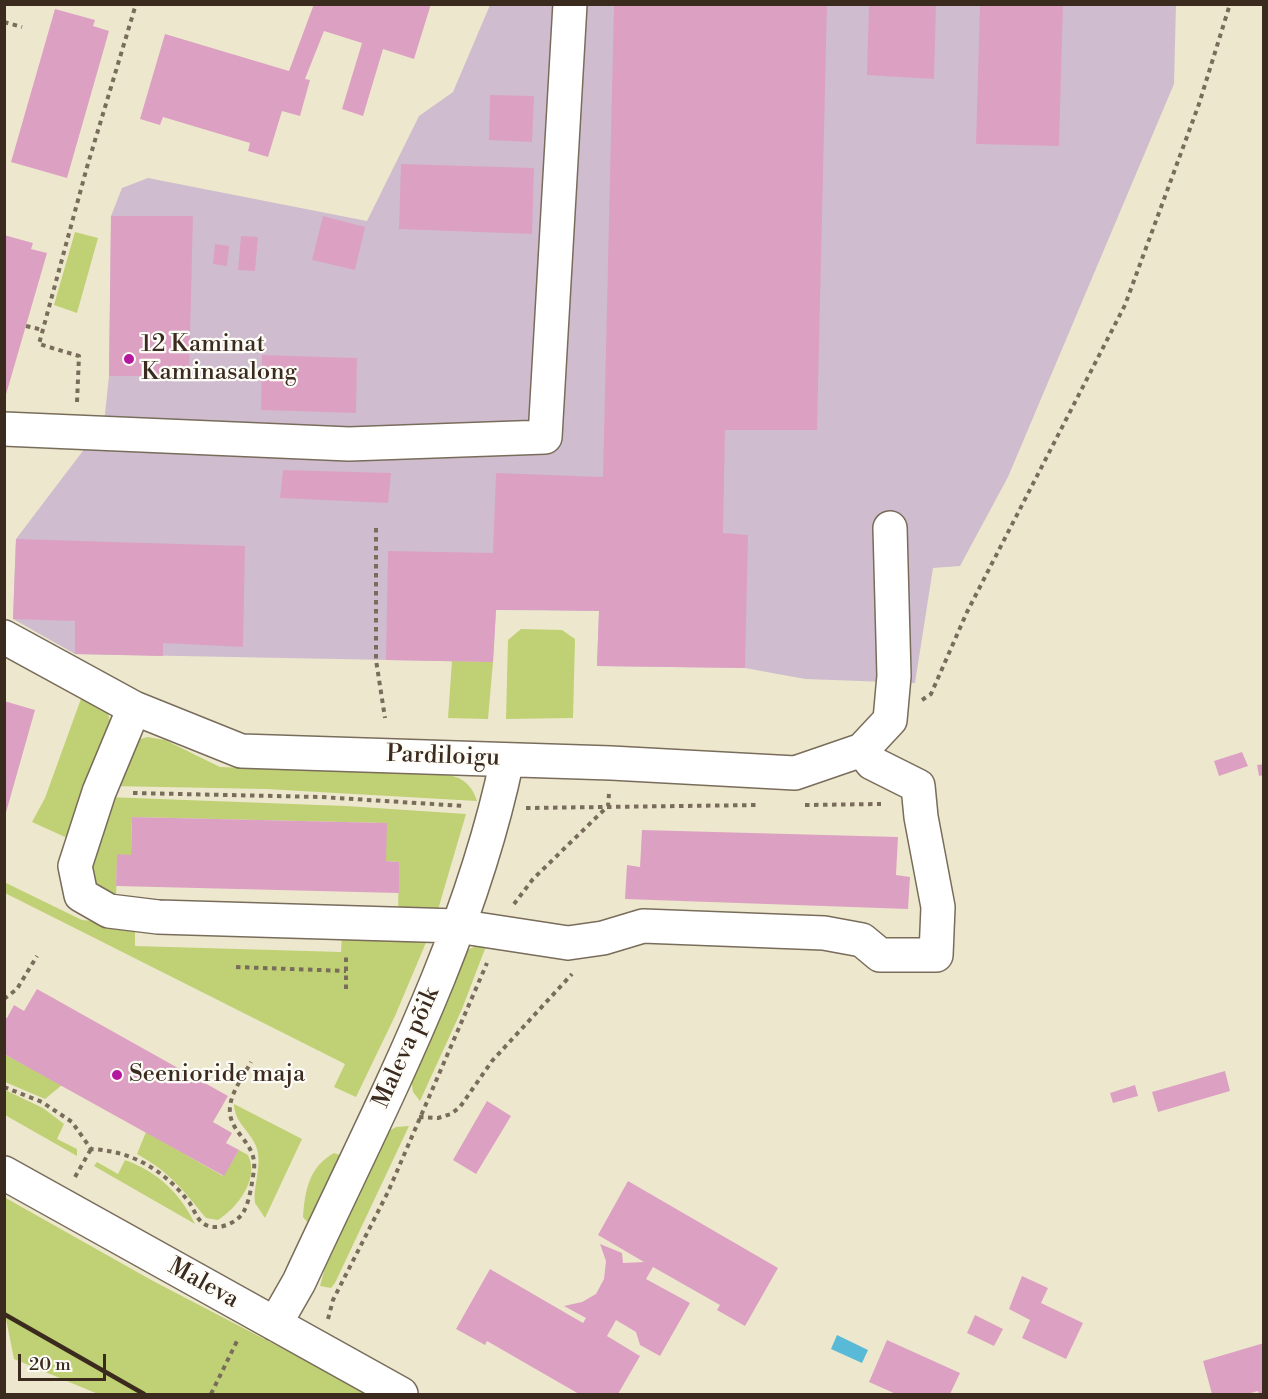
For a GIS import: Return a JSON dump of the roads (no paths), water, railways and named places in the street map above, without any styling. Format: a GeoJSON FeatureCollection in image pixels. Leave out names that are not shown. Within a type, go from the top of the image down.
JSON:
{"type":"FeatureCollection","features":[{"type":"Feature","properties":{"kind":"street"},"geometry":{"type":"LineString","coordinates":[[4,429],[349,444],[545,437],[570,4]]}},
{"type":"Feature","properties":{"kind":"street","name":"Pardiloigu"},"geometry":{"type":"LineString","coordinates":[[4,637],[134,708],[241,751],[610,763],[795,773],[862,750],[890,720],[894,676],[890,528]]}},
{"type":"Feature","properties":{"kind":"street"},"geometry":{"type":"LineString","coordinates":[[134,708],[99,792],[75,866],[81,895],[109,911],[158,917],[458,926],[568,943],[603,938],[643,926],[824,933],[862,940],[880,955],[936,955],[938,907],[921,817],[918,786],[872,763],[862,750]]}},
{"type":"Feature","properties":{"kind":"street","name":"Maleva põik"},"geometry":{"type":"LineString","coordinates":[[263,1317],[299,1282],[433,992],[458,926],[497,808],[507,760]]}},
{"type":"Feature","properties":{"kind":"street","name":"Maleva"},"geometry":{"type":"LineString","coordinates":[[4,1173],[401,1395]]}},
{"type":"Feature","properties":{"kind":"water"},"geometry":{"type":"Polygon","coordinates":[[[837,1335],[868,1350],[862,1363],[831,1349],[837,1335]]]}},
{"type":"Feature","properties":{"kind":"railway"},"geometry":{"type":"LineString","coordinates":[[4,1314],[144,1394]]}},
{"type":"Feature","properties":{"kind":"place","name":"12 Kaminat Kaminasalong"},"geometry":{"type":"Point","coordinates":[129,359]}},
{"type":"Feature","properties":{"kind":"place","name":"Seenioride maja"},"geometry":{"type":"Point","coordinates":[117,1075]}}]}
